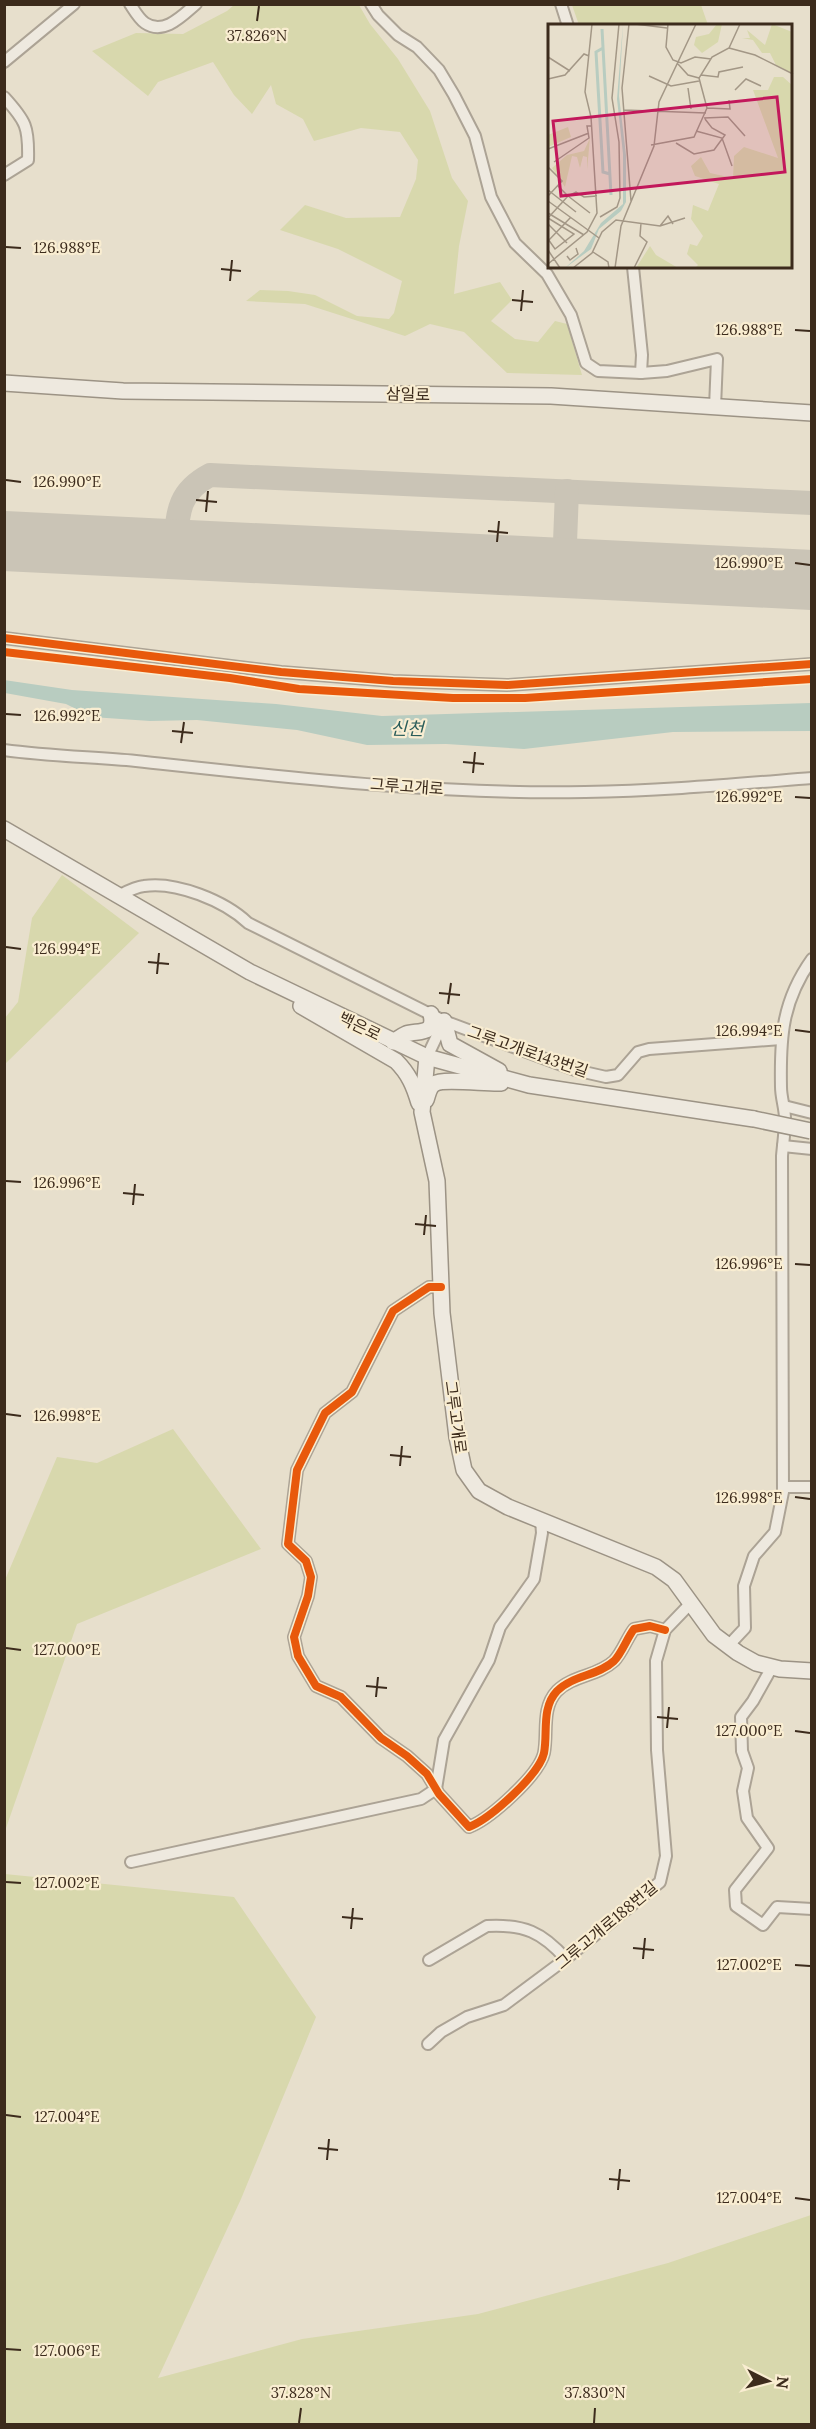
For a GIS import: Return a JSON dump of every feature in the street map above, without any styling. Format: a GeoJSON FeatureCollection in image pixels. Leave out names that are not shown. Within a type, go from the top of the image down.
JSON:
{"type":"FeatureCollection","features":[{"type":"Feature","properties":{"kind":"main road","name":"삼일로"},"geometry":{"type":"LineString","coordinates":[[4,382],[123,391],[551,396],[812,413]]}},
{"type":"Feature","properties":{"kind":"main road","name":"백은로"},"geometry":{"type":"LineString","coordinates":[[4,829],[250,972],[427,1057],[520,1083],[754,1119],[811,1131]]}},
{"type":"Feature","properties":{"kind":"main road"},"geometry":{"type":"LineString","coordinates":[[250,972],[312,1014],[396,1061],[414,1085],[422,1112]]}},
{"type":"Feature","properties":{"kind":"main road"},"geometry":{"type":"LineString","coordinates":[[393,1042],[408,1033],[423,1033],[430,1027],[432,1020],[437,1018],[450,1044],[520,1083]]}},
{"type":"Feature","properties":{"kind":"main road","name":"그루고개로"},"geometry":{"type":"LineString","coordinates":[[427,1057],[422,1112],[437,1181],[442,1313],[457,1437],[464,1470],[479,1491],[508,1507],[656,1567],[674,1580],[714,1635],[756,1663],[812,1671]]}},
{"type":"Feature","properties":{"kind":"main road"},"geometry":{"type":"LineString","coordinates":[[422,1112],[430,1088],[435,1083],[447,1080],[473,1084],[520,1083]]}},
{"type":"Feature","properties":{"kind":"street"},"geometry":{"type":"LineString","coordinates":[[4,62],[74,4]]}},
{"type":"Feature","properties":{"kind":"street"},"geometry":{"type":"LineString","coordinates":[[130,4],[146,23],[156,27],[170,25],[196,4]]}},
{"type":"Feature","properties":{"kind":"street"},"geometry":{"type":"LineString","coordinates":[[370,4],[398,35],[417,47],[439,70],[475,136],[491,197],[515,243],[547,274],[571,315],[586,363],[598,371],[641,373],[667,371],[717,359],[715,407]]}},
{"type":"Feature","properties":{"kind":"street"},"geometry":{"type":"LineString","coordinates":[[561,4],[567,24]]}},
{"type":"Feature","properties":{"kind":"street"},"geometry":{"type":"LineString","coordinates":[[4,97],[23,117],[28,138],[27,160],[4,175]]}},
{"type":"Feature","properties":{"kind":"street"},"geometry":{"type":"LineString","coordinates":[[633,268],[642,356],[641,373]]}},
{"type":"Feature","properties":{"kind":"street"},"geometry":{"type":"LineString","coordinates":[[4,638],[281,672],[393,681],[496,685],[575,682],[812,664]]}},
{"type":"Feature","properties":{"kind":"street","name":"그루고개로"},"geometry":{"type":"LineString","coordinates":[[4,750],[47,756],[133,761],[274,777],[496,792],[586,792],[812,778]]}},
{"type":"Feature","properties":{"kind":"street"},"geometry":{"type":"LineString","coordinates":[[118,896],[147,885],[169,887],[208,897],[238,914],[248,923],[437,1018],[427,1057]]}},
{"type":"Feature","properties":{"kind":"street"},"geometry":{"type":"LineString","coordinates":[[729,1645],[746,1628],[744,1586],[754,1556],[775,1532],[783,1487],[783,1146],[785,1120],[781,1090],[781,1039],[784,1018],[797,981],[812,959]]}},
{"type":"Feature","properties":{"kind":"street","name":"그루고개로143번길"},"geometry":{"type":"LineString","coordinates":[[437,1018],[575,1070],[606,1077],[618,1075],[638,1052],[649,1049],[781,1039]]}},
{"type":"Feature","properties":{"kind":"street"},"geometry":{"type":"LineString","coordinates":[[784,1106],[812,1113]]}},
{"type":"Feature","properties":{"kind":"street"},"geometry":{"type":"LineString","coordinates":[[783,1146],[812,1149]]}},
{"type":"Feature","properties":{"kind":"street"},"geometry":{"type":"LineString","coordinates":[[441,1287],[429,1287],[393,1311],[352,1392],[325,1413],[305,1451],[295,1480],[288,1544],[306,1562],[311,1577],[308,1596],[294,1637],[298,1656],[316,1686],[341,1697],[381,1738],[407,1756],[427,1774],[436,1789],[469,1827],[480,1822],[501,1806],[536,1767],[544,1754],[545,1719],[555,1693],[570,1680],[594,1672],[614,1661],[634,1629],[650,1626],[665,1630]]}},
{"type":"Feature","properties":{"kind":"street"},"geometry":{"type":"LineString","coordinates":[[783,1487],[812,1487]]}},
{"type":"Feature","properties":{"kind":"street"},"geometry":{"type":"LineString","coordinates":[[131,1862],[421,1799],[436,1789],[444,1740],[489,1659],[500,1627],[534,1579],[542,1533],[541,1520]]}},
{"type":"Feature","properties":{"kind":"street","name":"그루고개로188번길"},"geometry":{"type":"LineString","coordinates":[[428,2044],[441,2032],[467,2017],[504,2005],[566,1959],[660,1882],[666,1856],[657,1750],[656,1662],[665,1630],[690,1604]]}},
{"type":"Feature","properties":{"kind":"street"},"geometry":{"type":"LineString","coordinates":[[772,1667],[741,1717],[742,1751],[748,1768],[743,1791],[747,1818],[768,1848],[735,1890],[736,1906],[763,1925],[777,1907],[812,1909]]}},
{"type":"Feature","properties":{"kind":"street"},"geometry":{"type":"LineString","coordinates":[[429,1960],[487,1926],[497,1925],[542,1935],[566,1959]]}},
{"type":"Feature","properties":{"kind":"green space"},"geometry":{"type":"Polygon","coordinates":[[[234,5],[359,5],[370,24],[398,59],[430,111],[452,178],[468,201],[459,246],[454,294],[500,282],[512,300],[491,321],[515,339],[538,342],[555,321],[567,324],[582,375],[507,373],[464,332],[430,324],[405,336],[305,304],[246,301],[260,290],[288,291],[315,295],[357,316],[389,319],[394,313],[402,281],[338,249],[280,230],[305,205],[346,218],[400,217],[416,179],[418,160],[400,132],[361,128],[314,141],[303,119],[276,104],[271,85],[252,114],[234,95],[213,62],[158,82],[148,96],[92,51],[136,33],[183,34],[234,5]]]}},
{"type":"Feature","properties":{"kind":"green space"},"geometry":{"type":"Polygon","coordinates":[[[572,5],[701,5],[708,24],[579,24],[572,5]]]}},
{"type":"Feature","properties":{"kind":"green space"},"geometry":{"type":"Polygon","coordinates":[[[62,875],[139,933],[5,1064],[5,1018],[18,1002],[32,918],[62,875]]]}},
{"type":"Feature","properties":{"kind":"green space"},"geometry":{"type":"Polygon","coordinates":[[[173,1429],[261,1549],[77,1624],[5,1831],[5,1580],[57,1457],[97,1463],[173,1429]]]}},
{"type":"Feature","properties":{"kind":"green space"},"geometry":{"type":"Polygon","coordinates":[[[5,1874],[234,1897],[316,2017],[241,2199],[158,2378],[302,2339],[478,2314],[668,2263],[811,2215],[811,2424],[5,2424],[5,1874]]]}},
{"type":"Feature","properties":{"kind":"water","name":"신천"},"geometry":{"type":"Polygon","coordinates":[[[4,680],[72,690],[276,704],[382,716],[811,703],[811,731],[673,732],[524,749],[446,744],[367,745],[297,730],[197,720],[150,721],[92,717],[66,704],[5,693],[4,680]]]}},
{"type":"Feature","properties":{"kind":"taxiway"},"geometry":{"type":"LineString","coordinates":[[175,549],[178,515],[185,497],[191,489],[210,475],[812,503]]}},
{"type":"Feature","properties":{"kind":"taxiway"},"geometry":{"type":"LineString","coordinates":[[564,568],[567,491]]}},
{"type":"Feature","properties":{"kind":"runway"},"geometry":{"type":"LineString","coordinates":[[4,541],[812,580]]}},
{"type":"Feature","properties":{"kind":"cycle path"},"geometry":{"type":"LineString","coordinates":[[4,638],[281,672],[393,681],[507,685],[812,664]]}},
{"type":"Feature","properties":{"kind":"cycle path"},"geometry":{"type":"LineString","coordinates":[[4,652],[230,678],[299,689],[453,698],[525,698],[812,679]]}},
{"type":"Feature","properties":{"kind":"cycle path"},"geometry":{"type":"LineString","coordinates":[[441,1287],[429,1287],[393,1311],[352,1392],[325,1413],[297,1470],[288,1544],[306,1561],[311,1577],[308,1596],[294,1637],[298,1656],[316,1686],[341,1697],[381,1738],[407,1756],[427,1774],[439,1794],[469,1827],[501,1806],[533,1773],[544,1753],[547,1713],[557,1691],[570,1682],[608,1666],[620,1654],[634,1629],[650,1626],[665,1630]]}}]}
